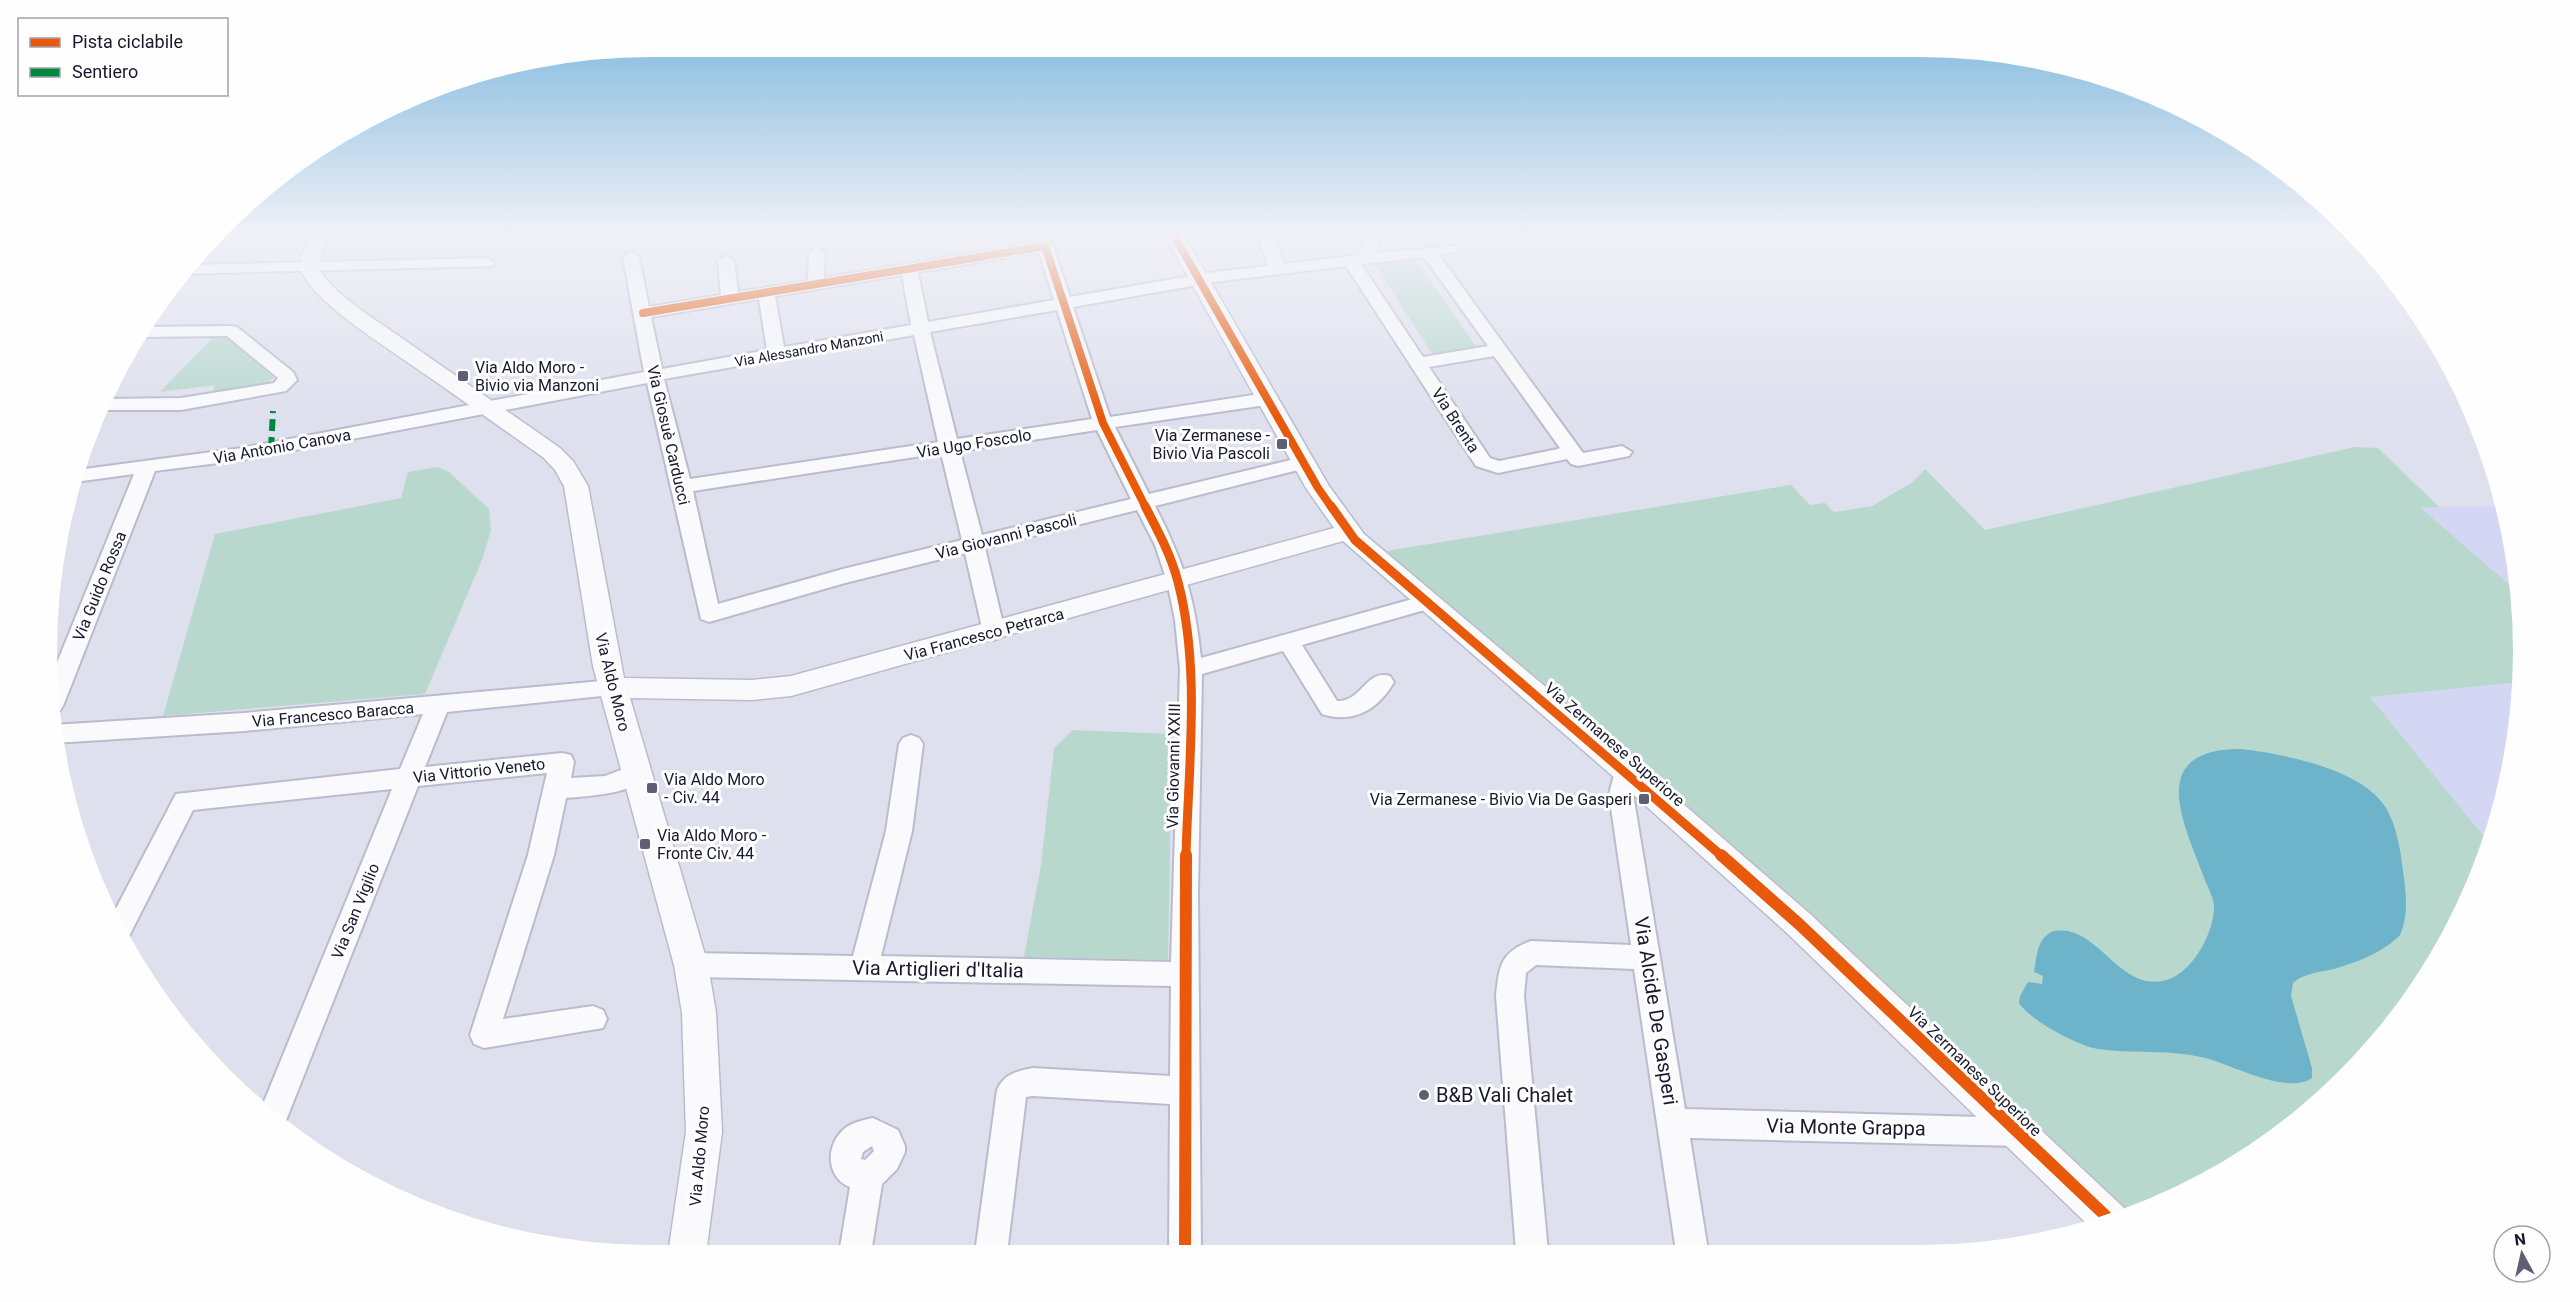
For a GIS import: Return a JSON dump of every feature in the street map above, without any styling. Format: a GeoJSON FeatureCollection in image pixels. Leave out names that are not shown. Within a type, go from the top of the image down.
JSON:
{"type":"FeatureCollection","features":[{"type":"Feature","properties":{"kind":"street","name":"Via Aldo Moro"},"geometry":{"type":"LineString","coordinates":[[333,295],[351,311],[552,453],[565,466],[576,486],[596,608],[613,688],[691,965],[699,1014],[704,1132],[688,1245]]}},
{"type":"Feature","properties":{"kind":"street","name":"Via Giosuè Carducci"},"geometry":{"type":"LineString","coordinates":[[639,295],[654,376],[682,486],[709,614]]}},
{"type":"Feature","properties":{"kind":"street"},"geometry":{"type":"LineString","coordinates":[[643,313],[749,295]]}},
{"type":"Feature","properties":{"kind":"street"},"geometry":{"type":"LineString","coordinates":[[766,295],[777,355]]}},
{"type":"Feature","properties":{"kind":"street"},"geometry":{"type":"LineString","coordinates":[[914,295],[949,448],[976,543],[994,632]]}},
{"type":"Feature","properties":{"kind":"street","name":"Via Giovanni XXIII"},"geometry":{"type":"LineString","coordinates":[[1062,295],[1103,423],[1145,502],[1178,581],[1186,620],[1191,669],[1186,974],[1185,1245]]}},
{"type":"Feature","properties":{"kind":"street","name":"Via Alessandro Manzoni"},"geometry":{"type":"LineString","coordinates":[[488,407],[1118,295]]}},
{"type":"Feature","properties":{"kind":"street","name":"Via Zermanese Superiore"},"geometry":{"type":"LineString","coordinates":[[1209,295],[1303,463],[1348,532],[1626,771],[1798,924],[2105,1215]]}},
{"type":"Feature","properties":{"kind":"street","name":"Via Brenta"},"geometry":{"type":"LineString","coordinates":[[1379,295],[1419,363],[1483,462],[1498,467],[1564,454],[1570,449]]}},
{"type":"Feature","properties":{"kind":"street"},"geometry":{"type":"LineString","coordinates":[[1459,295],[1578,460],[1622,452]]}},
{"type":"Feature","properties":{"kind":"street"},"geometry":{"type":"LineString","coordinates":[[111,405],[181,404],[287,383],[287,376],[231,332],[150,332]]}},
{"type":"Feature","properties":{"kind":"street"},"geometry":{"type":"LineString","coordinates":[[1419,363],[1498,350]]}},
{"type":"Feature","properties":{"kind":"street","name":"Via Ugo Foscolo"},"geometry":{"type":"LineString","coordinates":[[682,486],[1266,399]]}},
{"type":"Feature","properties":{"kind":"street","name":"Via Antonio Canova"},"geometry":{"type":"LineString","coordinates":[[84,475],[252,452],[488,407]]}},
{"type":"Feature","properties":{"kind":"street","name":"Via Giovanni Pascoli"},"geometry":{"type":"LineString","coordinates":[[709,614],[843,576],[1303,463]]}},
{"type":"Feature","properties":{"kind":"street","name":"Via Guido Rossa"},"geometry":{"type":"LineString","coordinates":[[58,689],[147,467]]}},
{"type":"Feature","properties":{"kind":"street","name":"Via Francesco Petrarca"},"geometry":{"type":"LineString","coordinates":[[613,688],[771,689],[994,632],[1348,532]]}},
{"type":"Feature","properties":{"kind":"street"},"geometry":{"type":"LineString","coordinates":[[1191,669],[1427,602]]}},
{"type":"Feature","properties":{"kind":"street"},"geometry":{"type":"LineString","coordinates":[[1288,641],[1330,708],[1343,711],[1359,707],[1382,682]]}},
{"type":"Feature","properties":{"kind":"street","name":"Via Francesco Baracca"},"geometry":{"type":"LineString","coordinates":[[63,734],[244,722],[613,688]]}},
{"type":"Feature","properties":{"kind":"street","name":"Via San Vigilio"},"geometry":{"type":"LineString","coordinates":[[275,1111],[438,705]]}},
{"type":"Feature","properties":{"kind":"street"},"geometry":{"type":"LineString","coordinates":[[864,968],[898,831],[910,744]]}},
{"type":"Feature","properties":{"kind":"street","name":"Via Vittorio Veneto"},"geometry":{"type":"LineString","coordinates":[[122,922],[185,801],[562,762],[541,855],[484,1035],[593,1019]]}},
{"type":"Feature","properties":{"kind":"street","name":"Via Alcide De Gasperi"},"geometry":{"type":"LineString","coordinates":[[1626,771],[1621,794],[1691,1245]]}},
{"type":"Feature","properties":{"kind":"street"},"geometry":{"type":"LineString","coordinates":[[556,789],[608,785],[637,773]]}},
{"type":"Feature","properties":{"kind":"street"},"geometry":{"type":"LineString","coordinates":[[1531,1245],[1510,996],[1513,967],[1531,953],[1647,958]]}},
{"type":"Feature","properties":{"kind":"street","name":"Via Artiglieri d'Italia"},"geometry":{"type":"LineString","coordinates":[[691,965],[1186,974]]}},
{"type":"Feature","properties":{"kind":"street"},"geometry":{"type":"LineString","coordinates":[[992,1245],[1012,1090],[1015,1086],[1033,1082],[1186,1091]]}},
{"type":"Feature","properties":{"kind":"street","name":"Via Monte Grappa"},"geometry":{"type":"LineString","coordinates":[[1673,1123],[2018,1132]]}},
{"type":"Feature","properties":{"kind":"street"},"geometry":{"type":"LineString","coordinates":[[856,1245],[868,1175]]}},
{"type":"Feature","properties":{"kind":"shaded area"},"geometry":{"type":"Polygon","coordinates":[[[2495,506],[2509,584],[2420,507],[2495,506]]]}},
{"type":"Feature","properties":{"kind":"shaded area"},"geometry":{"type":"Polygon","coordinates":[[[2512,683],[2502,767],[2484,834],[2482,834],[2370,697],[2512,683]]]}},
{"type":"Feature","properties":{"kind":"shaded area"},"geometry":{"type":"Polygon","coordinates":[[[2241,749],[2298,759],[2357,781],[2384,805],[2395,828],[2399,846],[2406,903],[2405,920],[2400,935],[2387,946],[2362,959],[2308,975],[2293,983],[2291,996],[2312,1068],[2312,1078],[2289,1083],[2261,1078],[2195,1056],[2093,1048],[2042,1024],[2019,1003],[2020,996],[2028,982],[2042,984],[2043,976],[2034,972],[2042,940],[2051,932],[2068,931],[2083,937],[2123,970],[2137,978],[2154,982],[2172,978],[2196,957],[2211,926],[2214,905],[2181,811],[2179,791],[2182,774],[2192,761],[2212,752],[2241,749]]]}},
{"type":"Feature","properties":{"kind":"green space"},"geometry":{"type":"Polygon","coordinates":[[[1394,295],[1440,295],[1477,348],[1433,355],[1394,295]]]}},
{"type":"Feature","properties":{"kind":"green space"},"geometry":{"type":"Polygon","coordinates":[[[215,335],[227,336],[274,378],[266,383],[212,392],[215,385],[160,392],[215,335]]]}},
{"type":"Feature","properties":{"kind":"green space"},"geometry":{"type":"Polygon","coordinates":[[[2355,447],[2378,448],[2439,507],[2421,508],[2509,584],[2512,612],[2512,683],[2370,697],[2484,834],[2452,914],[2413,981],[2366,1043],[2311,1098],[2281,1122],[2249,1145],[2182,1184],[2117,1211],[1380,552],[1791,485],[1810,505],[1825,503],[1834,512],[1872,506],[1913,482],[1925,469],[1985,530],[2355,447]]]}},
{"type":"Feature","properties":{"kind":"green space"},"geometry":{"type":"Polygon","coordinates":[[[438,467],[449,472],[489,509],[491,530],[482,560],[425,694],[163,716],[215,534],[401,498],[408,472],[438,467]]]}},
{"type":"Feature","properties":{"kind":"green space"},"geometry":{"type":"Polygon","coordinates":[[[1073,730],[1172,734],[1168,960],[1024,957],[1041,865],[1054,748],[1073,730]]]}},
{"type":"Feature","properties":{"kind":"marked path"},"geometry":{"type":"LineString","coordinates":[[271,449],[273,411]]}},
{"type":"Feature","properties":{"kind":"cycle path"},"geometry":{"type":"LineString","coordinates":[[643,313],[752,295]]}},
{"type":"Feature","properties":{"kind":"cycle path"},"geometry":{"type":"LineString","coordinates":[[1061,295],[1103,423],[1165,545],[1178,581],[1186,620],[1191,669],[1185,891],[1185,1245]]}},
{"type":"Feature","properties":{"kind":"cycle path"},"geometry":{"type":"LineString","coordinates":[[1208,295],[1318,488],[1355,540],[1626,771],[1799,924],[2105,1215]]}},
{"type":"Feature","properties":{"kind":"place","name":"Via Aldo Moro - Bivio via Manzoni"},"geometry":{"type":"Point","coordinates":[463,376]}},
{"type":"Feature","properties":{"kind":"place","name":"Via Zermanese - Bivio Via Pascoli"},"geometry":{"type":"Point","coordinates":[1282,444]}},
{"type":"Feature","properties":{"kind":"place","name":"Via Aldo Moro - Civ. 44"},"geometry":{"type":"Point","coordinates":[652,788]}},
{"type":"Feature","properties":{"kind":"place","name":"Via Zermanese - Bivio Via De Gasperi"},"geometry":{"type":"Point","coordinates":[1644,799]}},
{"type":"Feature","properties":{"kind":"place","name":"Via Aldo Moro - Fronte Civ. 44"},"geometry":{"type":"Point","coordinates":[645,844]}},
{"type":"Feature","properties":{"kind":"place","name":"B&B Vali Chalet"},"geometry":{"type":"Point","coordinates":[1424,1095]}}]}
